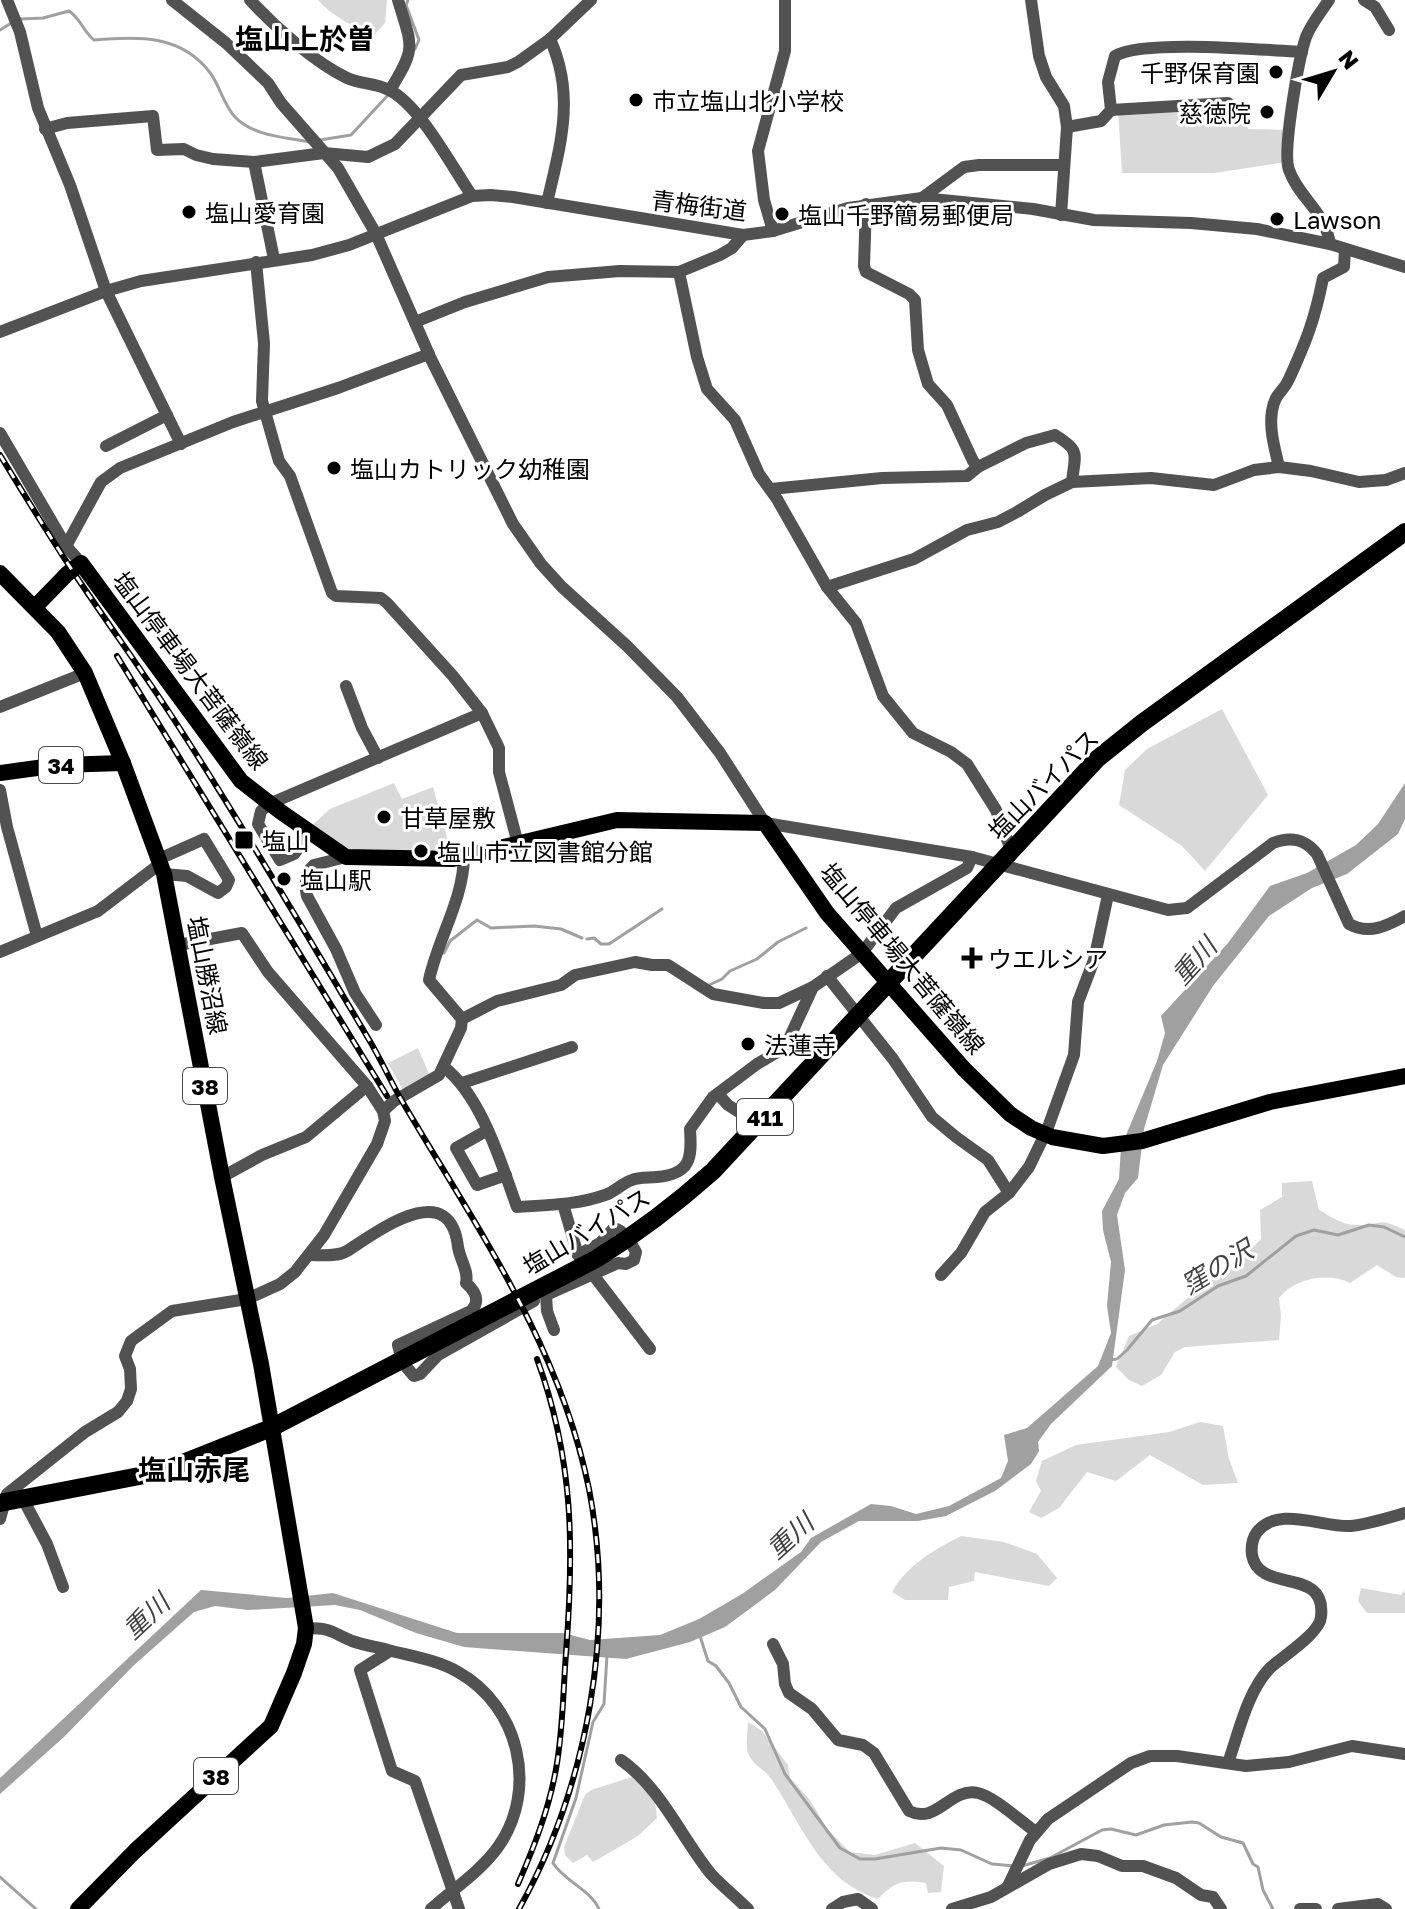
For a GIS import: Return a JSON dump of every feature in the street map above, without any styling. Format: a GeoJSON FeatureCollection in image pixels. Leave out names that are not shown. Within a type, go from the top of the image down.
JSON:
{"type":"FeatureCollection","features":[{"type":"Feature","properties":{"kind":"highway","name":"塩山バイパス"},"geometry":{"type":"LineString","coordinates":[[7,1503],[160,1472],[271,1428],[402,1362],[628,1239],[669,1210],[713,1171],[1097,759],[1405,532]]}},
{"type":"Feature","properties":{"kind":"main road","name":"塩山停車場大菩薩嶺線"},"geometry":{"type":"LineString","coordinates":[[35,607],[81,563],[241,781],[346,857]]}},
{"type":"Feature","properties":{"kind":"main road","name":"塩山勝沼線"},"geometry":{"type":"LineString","coordinates":[[0,573],[58,632],[85,673],[162,865],[306,1622]]}},
{"type":"Feature","properties":{"kind":"main road","name":"34"},"geometry":{"type":"LineString","coordinates":[[0,773],[59,765],[123,763]]}},
{"type":"Feature","properties":{"kind":"main road"},"geometry":{"type":"LineString","coordinates":[[346,857],[464,857],[617,820],[765,823]]}},
{"type":"Feature","properties":{"kind":"main road","name":"塩山停車場大菩薩嶺線"},"geometry":{"type":"LineString","coordinates":[[765,823],[827,913],[888,983],[990,1097],[1031,1128],[1068,1142],[1116,1145],[1142,1141],[1270,1102],[1405,1076]]}},
{"type":"Feature","properties":{"kind":"main road","name":"38"},"geometry":{"type":"LineString","coordinates":[[78,1909],[135,1851],[271,1726],[304,1644],[306,1622]]}},
{"type":"Feature","properties":{"kind":"street"},"geometry":{"type":"LineString","coordinates":[[7,0],[16,18],[45,129],[70,185],[106,291],[181,444]]}},
{"type":"Feature","properties":{"kind":"street"},"geometry":{"type":"LineString","coordinates":[[172,0],[226,43],[268,83],[351,188],[376,234],[429,354],[513,524],[541,564],[677,697],[720,753],[765,823],[972,857],[1005,857],[1108,895],[1168,910],[1187,908],[1273,843],[1286,839],[1305,842],[1317,854],[1349,924],[1362,930],[1388,925],[1405,916]]}},
{"type":"Feature","properties":{"kind":"street"},"geometry":{"type":"LineString","coordinates":[[250,0],[299,45],[348,79],[393,93],[420,116],[472,196]]}},
{"type":"Feature","properties":{"kind":"street"},"geometry":{"type":"LineString","coordinates":[[393,93],[411,45],[398,0]]}},
{"type":"Feature","properties":{"kind":"street"},"geometry":{"type":"LineString","coordinates":[[45,129],[67,123],[153,116],[157,150],[184,149],[213,159],[254,162],[324,153],[368,157],[395,144],[461,75],[508,67],[550,39],[591,0]]}},
{"type":"Feature","properties":{"kind":"street"},"geometry":{"type":"LineString","coordinates":[[773,231],[764,200],[758,151],[785,51],[785,0]]}},
{"type":"Feature","properties":{"kind":"street"},"geometry":{"type":"LineString","coordinates":[[1031,0],[1039,56],[1046,77],[1064,106],[1067,127],[1061,215]]}},
{"type":"Feature","properties":{"kind":"street"},"geometry":{"type":"LineString","coordinates":[[1329,0],[1308,33],[1302,52],[1286,162],[1290,174],[1325,224],[1330,244]]}},
{"type":"Feature","properties":{"kind":"street"},"geometry":{"type":"LineString","coordinates":[[1364,0],[1375,7],[1389,30]]}},
{"type":"Feature","properties":{"kind":"street"},"geometry":{"type":"LineString","coordinates":[[547,203],[564,134],[561,65],[550,39]]}},
{"type":"Feature","properties":{"kind":"street"},"geometry":{"type":"LineString","coordinates":[[1111,110],[1108,82],[1115,56],[1124,50],[1177,47],[1302,52]]}},
{"type":"Feature","properties":{"kind":"street"},"geometry":{"type":"LineString","coordinates":[[1067,127],[1101,121],[1111,110],[1228,103]]}},
{"type":"Feature","properties":{"kind":"street"},"geometry":{"type":"LineString","coordinates":[[254,162],[274,259]]}},
{"type":"Feature","properties":{"kind":"street"},"geometry":{"type":"LineString","coordinates":[[922,198],[964,167],[1063,165]]}},
{"type":"Feature","properties":{"kind":"street","name":"青梅街道"},"geometry":{"type":"LineString","coordinates":[[0,332],[106,291],[178,273],[312,255],[376,234],[472,196],[491,195],[743,235],[773,231],[866,204],[922,198],[1127,222],[1221,225],[1330,244],[1405,267]]}},
{"type":"Feature","properties":{"kind":"street"},"geometry":{"type":"LineString","coordinates":[[866,204],[866,272],[915,300],[918,350],[928,384],[947,405],[978,467]]}},
{"type":"Feature","properties":{"kind":"street"},"geometry":{"type":"LineString","coordinates":[[415,322],[465,302],[548,277],[620,271],[679,272],[732,248],[743,235]]}},
{"type":"Feature","properties":{"kind":"street"},"geometry":{"type":"LineString","coordinates":[[1279,467],[1271,430],[1272,406],[1277,391],[1287,383],[1309,337],[1323,278],[1344,267],[1345,249]]}},
{"type":"Feature","properties":{"kind":"street"},"geometry":{"type":"LineString","coordinates":[[256,262],[264,343],[262,401],[279,461],[290,476],[332,593],[336,596],[381,598],[453,676],[482,713],[499,748],[499,772],[518,844]]}},
{"type":"Feature","properties":{"kind":"street"},"geometry":{"type":"LineString","coordinates":[[679,272],[707,389],[735,420],[759,474],[771,489],[827,587],[856,623],[883,696],[913,733],[951,752],[967,764],[996,810],[1005,857]]}},
{"type":"Feature","properties":{"kind":"street"},"geometry":{"type":"LineString","coordinates":[[66,546],[101,482],[120,468],[233,422],[409,364],[429,354]]}},
{"type":"Feature","properties":{"kind":"street"},"geometry":{"type":"LineString","coordinates":[[106,446],[167,415]]}},
{"type":"Feature","properties":{"kind":"street"},"geometry":{"type":"LineString","coordinates":[[0,433],[66,546],[81,563]]}},
{"type":"Feature","properties":{"kind":"street"},"geometry":{"type":"LineString","coordinates":[[771,489],[882,478],[967,476],[978,467],[1026,443],[1055,435],[1072,446],[1075,453],[1072,482]]}},
{"type":"Feature","properties":{"kind":"street"},"geometry":{"type":"LineString","coordinates":[[827,587],[914,559],[967,530],[998,522],[1072,482],[1151,478],[1214,485],[1254,470],[1279,467],[1359,482],[1386,480],[1405,473]]}},
{"type":"Feature","properties":{"kind":"street"},"geometry":{"type":"LineString","coordinates":[[0,707],[85,673]]}},
{"type":"Feature","properties":{"kind":"street"},"geometry":{"type":"LineString","coordinates":[[346,686],[362,728],[378,758]]}},
{"type":"Feature","properties":{"kind":"street"},"geometry":{"type":"LineString","coordinates":[[310,833],[294,854],[280,860],[258,824],[261,811],[269,804],[482,713]]}},
{"type":"Feature","properties":{"kind":"street"},"geometry":{"type":"LineString","coordinates":[[0,790],[37,936]]}},
{"type":"Feature","properties":{"kind":"street"},"geometry":{"type":"LineString","coordinates":[[0,952],[98,911],[162,865],[204,839],[229,880],[218,893],[162,865]]}},
{"type":"Feature","properties":{"kind":"street"},"geometry":{"type":"LineString","coordinates":[[346,857],[314,865],[305,885],[307,896],[336,949],[355,993],[376,1025]]}},
{"type":"Feature","properties":{"kind":"street"},"geometry":{"type":"LineString","coordinates":[[383,1111],[394,1101],[439,1075],[461,1028],[462,1019],[429,980],[457,902],[464,857]]}},
{"type":"Feature","properties":{"kind":"street"},"geometry":{"type":"LineString","coordinates":[[462,1019],[497,1001],[561,985],[575,975],[635,962],[668,965],[713,994],[779,1003],[813,987],[862,953],[896,908],[967,868],[972,857]]}},
{"type":"Feature","properties":{"kind":"street"},"geometry":{"type":"LineString","coordinates":[[941,1275],[961,1253],[985,1212],[1009,1193],[1029,1167],[1047,1130],[1074,1055],[1078,1002],[1094,960],[1108,895]]}},
{"type":"Feature","properties":{"kind":"street"},"geometry":{"type":"LineString","coordinates":[[7,1503],[85,1432],[118,1412],[127,1401],[131,1379],[125,1356],[131,1341],[172,1311],[247,1299],[280,1284],[310,1255],[377,1144],[385,1121],[383,1111],[367,1086],[268,972],[242,933],[178,945]]}},
{"type":"Feature","properties":{"kind":"street"},"geometry":{"type":"LineString","coordinates":[[827,976],[893,1059],[932,1117],[988,1160],[1009,1193]]}},
{"type":"Feature","properties":{"kind":"street"},"geometry":{"type":"LineString","coordinates":[[444,1067],[462,1083],[477,1106],[517,1207],[563,1204],[609,1194],[631,1180],[677,1173],[692,1154],[690,1129],[718,1094],[779,1051],[788,1041],[813,987]]}},
{"type":"Feature","properties":{"kind":"street"},"geometry":{"type":"LineString","coordinates":[[462,1083],[572,1047]]}},
{"type":"Feature","properties":{"kind":"street"},"geometry":{"type":"LineString","coordinates":[[222,1177],[262,1155],[306,1137],[367,1086]]}},
{"type":"Feature","properties":{"kind":"street"},"geometry":{"type":"LineString","coordinates":[[718,1094],[728,1105],[758,1124]]}},
{"type":"Feature","properties":{"kind":"street"},"geometry":{"type":"LineString","coordinates":[[486,1131],[456,1148],[477,1185],[506,1175]]}},
{"type":"Feature","properties":{"kind":"street"},"geometry":{"type":"LineString","coordinates":[[563,1204],[579,1256],[650,1349]]}},
{"type":"Feature","properties":{"kind":"street"},"geometry":{"type":"LineString","coordinates":[[310,1255],[345,1252],[388,1224],[411,1215],[432,1212],[450,1222],[468,1276],[466,1283],[476,1295],[477,1302],[471,1311],[417,1338],[400,1342],[397,1348],[402,1362],[408,1371],[417,1376],[438,1355],[593,1272],[634,1260],[636,1252],[620,1230],[614,1228],[600,1243],[579,1256]]}},
{"type":"Feature","properties":{"kind":"street"},"geometry":{"type":"LineString","coordinates":[[546,1295],[547,1311],[554,1330]]}},
{"type":"Feature","properties":{"kind":"street"},"geometry":{"type":"LineString","coordinates":[[0,1482],[7,1503],[47,1544],[63,1587]]}},
{"type":"Feature","properties":{"kind":"street"},"geometry":{"type":"LineString","coordinates":[[1228,1763],[1258,1684],[1285,1653],[1315,1631],[1322,1616],[1321,1606],[1311,1588],[1267,1576],[1260,1570],[1251,1553],[1259,1530],[1275,1521],[1293,1519],[1353,1526],[1405,1513]]}},
{"type":"Feature","properties":{"kind":"street"},"geometry":{"type":"LineString","coordinates":[[306,1622],[334,1630],[354,1642],[447,1666],[471,1680],[494,1702],[505,1718],[518,1756],[518,1801],[507,1833],[483,1865],[431,1909]]}},
{"type":"Feature","properties":{"kind":"street"},"geometry":{"type":"LineString","coordinates":[[773,1644],[783,1664],[789,1693],[812,1709],[832,1736],[844,1742],[863,1745],[874,1753],[909,1811],[924,1815],[957,1795],[979,1793],[1036,1832]]}},
{"type":"Feature","properties":{"kind":"street"},"geometry":{"type":"LineString","coordinates":[[390,1651],[360,1670],[392,1771],[415,1781],[459,1909]]}},
{"type":"Feature","properties":{"kind":"street"},"geometry":{"type":"LineString","coordinates":[[1008,1886],[1036,1832],[1059,1810],[1131,1763],[1150,1756],[1270,1766],[1352,1746],[1405,1754]]}},
{"type":"Feature","properties":{"kind":"street"},"geometry":{"type":"LineString","coordinates":[[621,1760],[633,1769],[678,1825],[712,1874],[748,1909]]}},
{"type":"Feature","properties":{"kind":"street"},"geometry":{"type":"LineString","coordinates":[[952,1909],[991,1897],[1068,1856],[1098,1856],[1122,1866],[1143,1866],[1176,1878],[1201,1895],[1213,1897],[1221,1909]]}},
{"type":"Feature","properties":{"kind":"street"},"geometry":{"type":"LineString","coordinates":[[832,1909],[843,1902],[858,1899],[872,1909]]}},
{"type":"Feature","properties":{"kind":"street"},"geometry":{"type":"LineString","coordinates":[[1338,1909],[1378,1904],[1386,1909]]}},
{"type":"Feature","properties":{"kind":"street"},"geometry":{"type":"LineString","coordinates":[[1300,1909],[1316,1909]]}},
{"type":"Feature","properties":{"kind":"shaded area"},"geometry":{"type":"Polygon","coordinates":[[[318,0],[387,0],[385,23],[374,35],[337,17],[318,0]]]}},
{"type":"Feature","properties":{"kind":"shaded area"},"geometry":{"type":"Polygon","coordinates":[[[1228,103],[1246,107],[1248,129],[1291,130],[1286,162],[1214,173],[1122,173],[1118,110],[1228,103]]]}},
{"type":"Feature","properties":{"kind":"shaded area"},"geometry":{"type":"Polygon","coordinates":[[[1222,709],[1268,795],[1205,871],[1182,846],[1119,805],[1125,770],[1147,749],[1222,709]]]}},
{"type":"Feature","properties":{"kind":"shaded area"},"geometry":{"type":"Polygon","coordinates":[[[394,783],[402,799],[433,787],[453,859],[346,857],[307,830],[330,809],[394,783]]]}},
{"type":"Feature","properties":{"kind":"shaded area"},"geometry":{"type":"Polygon","coordinates":[[[1405,783],[1405,819],[1398,834],[1347,874],[1312,888],[1269,916],[1213,986],[1163,1065],[1144,1129],[1138,1178],[1125,1193],[1117,1215],[1125,1270],[1112,1366],[1051,1424],[1038,1442],[1039,1451],[1031,1464],[995,1491],[946,1516],[918,1521],[859,1521],[821,1542],[775,1590],[725,1627],[690,1642],[626,1659],[464,1647],[416,1633],[360,1610],[335,1605],[248,1610],[215,1606],[194,1612],[0,1794],[0,1778],[201,1590],[287,1598],[333,1593],[457,1633],[563,1633],[590,1640],[660,1635],[699,1619],[742,1594],[801,1552],[811,1538],[871,1504],[916,1514],[949,1506],[1001,1478],[1008,1461],[1004,1435],[1027,1428],[1098,1366],[1111,1333],[1107,1306],[1111,1262],[1102,1211],[1119,1179],[1121,1147],[1157,1061],[1165,1033],[1161,1016],[1228,943],[1270,886],[1307,873],[1356,845],[1378,824],[1405,783]]]}},
{"type":"Feature","properties":{"kind":"shaded area"},"geometry":{"type":"Polygon","coordinates":[[[418,1048],[430,1076],[404,1092],[388,1063],[418,1048]]]}},
{"type":"Feature","properties":{"kind":"shaded area"},"geometry":{"type":"Polygon","coordinates":[[[1312,1181],[1319,1210],[1336,1220],[1355,1225],[1384,1223],[1405,1230],[1405,1278],[1396,1277],[1377,1265],[1350,1283],[1331,1278],[1302,1282],[1279,1298],[1279,1340],[1185,1347],[1175,1352],[1161,1375],[1142,1386],[1129,1380],[1116,1367],[1129,1336],[1157,1324],[1195,1292],[1210,1274],[1240,1260],[1261,1239],[1260,1210],[1282,1197],[1282,1183],[1312,1181]]]}},
{"type":"Feature","properties":{"kind":"shaded area"},"geometry":{"type":"Polygon","coordinates":[[[1200,1422],[1223,1426],[1229,1459],[1238,1483],[1203,1485],[1150,1455],[1116,1481],[1087,1472],[1059,1508],[1041,1518],[1029,1512],[1041,1491],[1036,1481],[1042,1461],[1076,1445],[1169,1432],[1200,1422]]]}},
{"type":"Feature","properties":{"kind":"shaded area"},"geometry":{"type":"Polygon","coordinates":[[[961,1536],[1004,1542],[1037,1554],[1057,1578],[1049,1586],[975,1572],[974,1581],[949,1587],[948,1600],[905,1600],[892,1592],[913,1566],[961,1536]]]}},
{"type":"Feature","properties":{"kind":"shaded area"},"geometry":{"type":"Polygon","coordinates":[[[1361,1588],[1401,1595],[1405,1590],[1405,1613],[1367,1613],[1358,1601],[1361,1588]]]}},
{"type":"Feature","properties":{"kind":"shaded area"},"geometry":{"type":"Polygon","coordinates":[[[748,1722],[762,1731],[788,1765],[790,1778],[810,1800],[828,1830],[850,1852],[875,1855],[915,1843],[944,1866],[941,1892],[928,1893],[926,1883],[911,1881],[894,1885],[878,1899],[858,1891],[842,1879],[815,1850],[769,1776],[750,1757],[748,1722]]]}},
{"type":"Feature","properties":{"kind":"shaded area"},"geometry":{"type":"Polygon","coordinates":[[[635,1776],[655,1801],[657,1818],[638,1836],[593,1862],[587,1855],[573,1863],[565,1855],[564,1847],[585,1795],[591,1790],[635,1776]]]}},
{"type":"Feature","properties":{"kind":"waterway"},"geometry":{"type":"LineString","coordinates":[[408,0],[406,5],[419,40],[415,49]]}},
{"type":"Feature","properties":{"kind":"waterway"},"geometry":{"type":"LineString","coordinates":[[20,19],[43,18],[69,11],[94,40],[142,38],[173,45],[187,51],[211,74],[231,112],[242,123],[269,135],[309,142]]}},
{"type":"Feature","properties":{"kind":"waterway"},"geometry":{"type":"LineString","coordinates":[[0,30],[13,22]]}},
{"type":"Feature","properties":{"kind":"waterway"},"geometry":{"type":"LineString","coordinates":[[320,140],[351,135],[390,93]]}},
{"type":"Feature","properties":{"kind":"waterway"},"geometry":{"type":"LineString","coordinates":[[587,939],[594,938],[601,944],[609,944],[662,909]]}},
{"type":"Feature","properties":{"kind":"waterway"},"geometry":{"type":"LineString","coordinates":[[444,953],[450,941],[477,920],[491,928],[534,926],[561,929],[582,938]]}},
{"type":"Feature","properties":{"kind":"waterway"},"geometry":{"type":"LineString","coordinates":[[709,985],[806,928]]}},
{"type":"Feature","properties":{"kind":"waterway","name":"窪の沢"},"geometry":{"type":"LineString","coordinates":[[1110,1360],[1117,1359],[1127,1350],[1152,1320],[1180,1311],[1218,1286],[1246,1276],[1296,1236],[1314,1230],[1338,1235],[1369,1225],[1384,1227],[1405,1237]]}},
{"type":"Feature","properties":{"kind":"waterway"},"geometry":{"type":"LineString","coordinates":[[700,1636],[708,1661],[729,1683],[741,1707],[765,1729],[785,1774],[840,1848],[860,1859],[941,1848],[961,1850],[992,1864],[1015,1866]]}},
{"type":"Feature","properties":{"kind":"waterway"},"geometry":{"type":"LineString","coordinates":[[599,1909],[590,1896],[553,1863],[576,1798],[593,1722],[604,1704],[607,1655]]}},
{"type":"Feature","properties":{"kind":"waterway"},"geometry":{"type":"LineString","coordinates":[[1022,1866],[1050,1858],[1102,1830],[1136,1835],[1164,1825],[1199,1823],[1221,1837],[1243,1843],[1253,1864],[1258,1867],[1263,1890],[1273,1909]]}},
{"type":"Feature","properties":{"kind":"waterway"},"geometry":{"type":"LineString","coordinates":[[0,1877],[36,1909]]}},
{"type":"Feature","properties":{"kind":"railway"},"geometry":{"type":"LineString","coordinates":[[0,455],[64,558],[184,735],[279,888],[486,1240],[558,1385],[576,1436],[589,1489],[597,1542],[597,1651],[579,1759],[563,1811],[519,1909]]}},
{"type":"Feature","properties":{"kind":"railway"},"geometry":{"type":"LineString","coordinates":[[117,656],[387,1096]]}},
{"type":"Feature","properties":{"kind":"railway"},"geometry":{"type":"LineString","coordinates":[[518,1884],[540,1828],[556,1769],[569,1614],[570,1540],[565,1469],[549,1396],[537,1359]]}},
{"type":"Feature","properties":{"kind":"place","name":"千野保育園"},"geometry":{"type":"Point","coordinates":[1276,72]}},
{"type":"Feature","properties":{"kind":"place","name":"市立塩山北小学校"},"geometry":{"type":"Point","coordinates":[636,100]}},
{"type":"Feature","properties":{"kind":"place","name":"慈徳院"},"geometry":{"type":"Point","coordinates":[1267,112]}},
{"type":"Feature","properties":{"kind":"place","name":"塩山愛育園"},"geometry":{"type":"Point","coordinates":[189,212]}},
{"type":"Feature","properties":{"kind":"place","name":"塩山千野簡易郵便局"},"geometry":{"type":"Point","coordinates":[782,214]}},
{"type":"Feature","properties":{"kind":"place","name":"Lawson"},"geometry":{"type":"Point","coordinates":[1277,219]}},
{"type":"Feature","properties":{"kind":"place","name":"塩山カトリック幼稚園"},"geometry":{"type":"Point","coordinates":[334,468]}},
{"type":"Feature","properties":{"kind":"place","name":"甘草屋敷"},"geometry":{"type":"Point","coordinates":[384,817]}},
{"type":"Feature","properties":{"kind":"place","name":"塩山"},"geometry":{"type":"Point","coordinates":[244,840]}},
{"type":"Feature","properties":{"kind":"place","name":"塩山市立図書館分館"},"geometry":{"type":"Point","coordinates":[421,851]}},
{"type":"Feature","properties":{"kind":"place","name":"塩山駅"},"geometry":{"type":"Point","coordinates":[284,879]}},
{"type":"Feature","properties":{"kind":"place","name":"ウエルシア"},"geometry":{"type":"Point","coordinates":[972,958]}},
{"type":"Feature","properties":{"kind":"place","name":"法蓮寺"},"geometry":{"type":"Point","coordinates":[748,1044]}},
{"type":"Feature","properties":{"kind":"district","name":"塩山上於曽"},"geometry":{"type":"Point","coordinates":[305,38]}},
{"type":"Feature","properties":{"kind":"district","name":"塩山赤尾"},"geometry":{"type":"Point","coordinates":[194,1469]}},
{"type":"Feature","properties":{"kind":"water label","name":"重川"},"geometry":{"type":"Point","coordinates":[1194,961]}},
{"type":"Feature","properties":{"kind":"water label","name":"重川"},"geometry":{"type":"Point","coordinates":[790,1536]}},
{"type":"Feature","properties":{"kind":"water label","name":"重川"},"geometry":{"type":"Point","coordinates":[146,1616]}}]}
